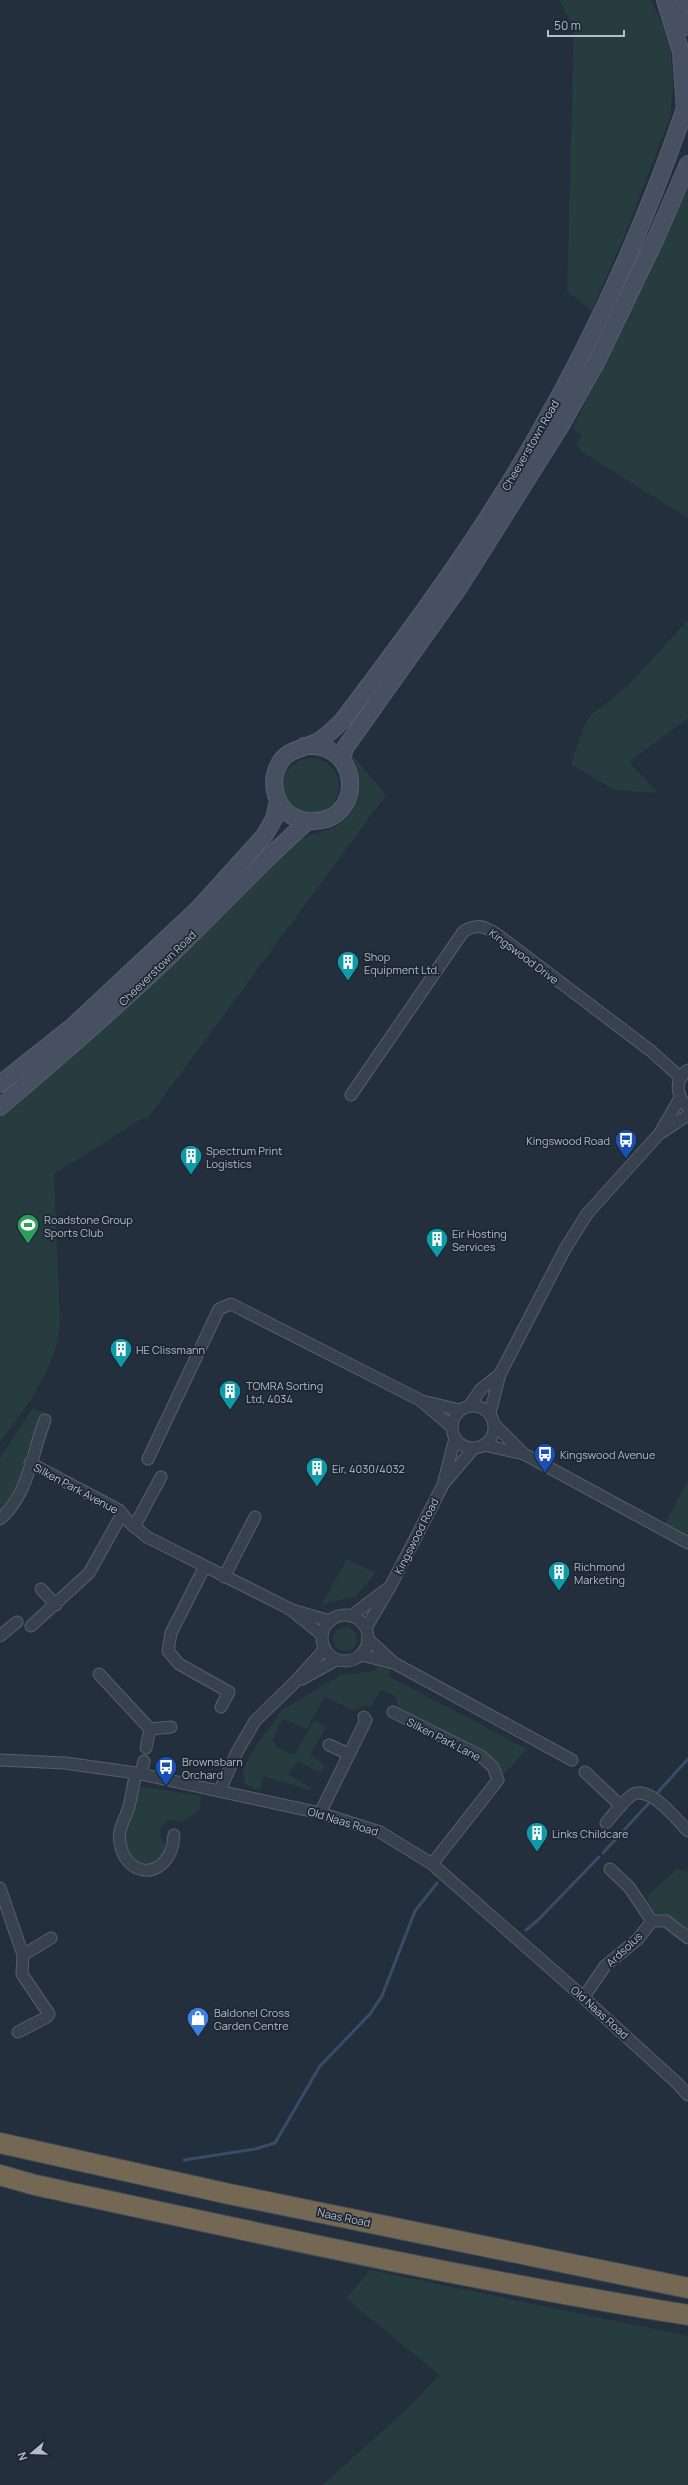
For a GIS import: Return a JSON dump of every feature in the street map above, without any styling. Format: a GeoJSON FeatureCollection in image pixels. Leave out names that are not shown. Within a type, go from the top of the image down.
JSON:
{"type":"FeatureCollection","features":[{"type":"Feature","properties":{"kind":"highway","name":"Naas Road"},"geometry":{"type":"LineString","coordinates":[[0,2143],[229,2194],[688,2288]]}},
{"type":"Feature","properties":{"kind":"highway"},"geometry":{"type":"LineString","coordinates":[[0,2176],[35,2185],[266,2235],[558,2294],[688,2315]]}},
{"type":"Feature","properties":{"kind":"main road"},"geometry":{"type":"LineString","coordinates":[[666,0],[688,27]]}},
{"type":"Feature","properties":{"kind":"main road"},"geometry":{"type":"LineString","coordinates":[[666,0],[681,52],[686,105]]}},
{"type":"Feature","properties":{"kind":"main road","name":"Cheeverstown Road"},"geometry":{"type":"LineString","coordinates":[[0,1084],[74,1026],[198,909],[264,836],[274,819],[278,801],[274,782],[279,764],[290,752],[316,742],[330,733],[365,691],[466,549],[534,441],[615,285],[686,105]]}},
{"type":"Feature","properties":{"kind":"main road","name":"Cheeverstown Road"},"geometry":{"type":"LineString","coordinates":[[342,759],[345,748],[460,586],[560,427],[597,361],[656,238],[688,164]]}},
{"type":"Feature","properties":{"kind":"main road"},"geometry":{"type":"LineString","coordinates":[[278,801],[290,815],[307,822],[320,821],[332,816],[345,802],[351,783],[348,770],[342,759],[325,747],[304,746]]}},
{"type":"Feature","properties":{"kind":"main road","name":"Cheeverstown Road"},"geometry":{"type":"LineString","coordinates":[[0,1107],[104,1018],[186,940],[262,862],[307,822]]}},
{"type":"Feature","properties":{"kind":"street","name":"Kingswood Drive"},"geometry":{"type":"LineString","coordinates":[[351,1095],[463,932],[478,926],[486,927],[498,935],[651,1051],[684,1074]]}},
{"type":"Feature","properties":{"kind":"street"},"geometry":{"type":"LineString","coordinates":[[684,1074],[678,1084],[680,1098],[688,1107]]}},
{"type":"Feature","properties":{"kind":"street"},"geometry":{"type":"LineString","coordinates":[[490,1413],[500,1374],[565,1249],[587,1214],[660,1134],[680,1098]]}},
{"type":"Feature","properties":{"kind":"street"},"geometry":{"type":"LineString","coordinates":[[660,1134],[688,1115]]}},
{"type":"Feature","properties":{"kind":"street"},"geometry":{"type":"LineString","coordinates":[[148,1459],[219,1309],[232,1304],[420,1400],[464,1408],[481,1407],[490,1413],[495,1425],[524,1454],[688,1543]]}},
{"type":"Feature","properties":{"kind":"street"},"geometry":{"type":"LineString","coordinates":[[454,1433],[454,1418],[481,1389],[500,1374]]}},
{"type":"Feature","properties":{"kind":"street"},"geometry":{"type":"LineString","coordinates":[[420,1400],[454,1433],[463,1446],[524,1454]]}},
{"type":"Feature","properties":{"kind":"street"},"geometry":{"type":"LineString","coordinates":[[0,1519],[12,1508],[20,1493],[45,1420]]}},
{"type":"Feature","properties":{"kind":"street"},"geometry":{"type":"LineString","coordinates":[[479,1447],[493,1434],[495,1425]]}},
{"type":"Feature","properties":{"kind":"street","name":"Kingswood Road"},"geometry":{"type":"LineString","coordinates":[[366,1628],[390,1587],[443,1485],[454,1433]]}},
{"type":"Feature","properties":{"kind":"street","name":"Kingswood Road"},"geometry":{"type":"LineString","coordinates":[[443,1485],[479,1447]]}},
{"type":"Feature","properties":{"kind":"street","name":"Silken Park Avenue"},"geometry":{"type":"LineString","coordinates":[[30,1463],[104,1501],[122,1514],[134,1527],[147,1536],[204,1568],[290,1609]]}},
{"type":"Feature","properties":{"kind":"street"},"geometry":{"type":"LineString","coordinates":[[134,1527],[161,1477]]}},
{"type":"Feature","properties":{"kind":"street","name":"Silken Park Avenue"},"geometry":{"type":"LineString","coordinates":[[31,1626],[56,1605],[89,1573],[122,1514]]}},
{"type":"Feature","properties":{"kind":"street"},"geometry":{"type":"LineString","coordinates":[[224,1577],[255,1517]]}},
{"type":"Feature","properties":{"kind":"street"},"geometry":{"type":"LineString","coordinates":[[204,1568],[171,1633],[168,1651],[179,1664],[229,1692],[222,1707]]}},
{"type":"Feature","properties":{"kind":"street","name":"Kingswood Road"},"geometry":{"type":"LineString","coordinates":[[350,1616],[390,1587]]}},
{"type":"Feature","properties":{"kind":"street"},"geometry":{"type":"LineString","coordinates":[[42,1589],[56,1605]]}},
{"type":"Feature","properties":{"kind":"street"},"geometry":{"type":"LineString","coordinates":[[290,1609],[330,1621]]}},
{"type":"Feature","properties":{"kind":"street"},"geometry":{"type":"LineString","coordinates":[[290,1609],[322,1635]]}},
{"type":"Feature","properties":{"kind":"street"},"geometry":{"type":"LineString","coordinates":[[294,1684],[336,1660],[349,1661],[361,1655],[368,1639],[366,1628],[357,1618],[344,1615],[330,1621],[322,1635],[324,1649],[336,1660]]}},
{"type":"Feature","properties":{"kind":"street"},"geometry":{"type":"LineString","coordinates":[[0,1636],[17,1622]]}},
{"type":"Feature","properties":{"kind":"street"},"geometry":{"type":"LineString","coordinates":[[368,1639],[394,1664]]}},
{"type":"Feature","properties":{"kind":"street"},"geometry":{"type":"LineString","coordinates":[[220,1790],[237,1752],[254,1722],[294,1684],[324,1649]]}},
{"type":"Feature","properties":{"kind":"street"},"geometry":{"type":"LineString","coordinates":[[361,1655],[394,1664],[572,1760]]}},
{"type":"Feature","properties":{"kind":"street"},"geometry":{"type":"LineString","coordinates":[[99,1674],[150,1729]]}},
{"type":"Feature","properties":{"kind":"street","name":"Silken Park Lane"},"geometry":{"type":"LineString","coordinates":[[393,1712],[481,1756],[494,1767],[498,1780],[432,1864]]}},
{"type":"Feature","properties":{"kind":"street"},"geometry":{"type":"LineString","coordinates":[[320,1813],[366,1720],[364,1716]]}},
{"type":"Feature","properties":{"kind":"street"},"geometry":{"type":"LineString","coordinates":[[150,1729],[171,1727]]}},
{"type":"Feature","properties":{"kind":"street"},"geometry":{"type":"LineString","coordinates":[[146,1748],[150,1729]]}},
{"type":"Feature","properties":{"kind":"street"},"geometry":{"type":"LineString","coordinates":[[329,1746],[349,1754]]}},
{"type":"Feature","properties":{"kind":"street","name":"Old Naas Road"},"geometry":{"type":"LineString","coordinates":[[0,1760],[65,1762],[139,1773],[320,1813],[380,1832],[432,1864],[584,1997],[671,2077],[688,2095]]}},
{"type":"Feature","properties":{"kind":"street"},"geometry":{"type":"LineString","coordinates":[[144,1761],[119,1833],[124,1855],[135,1868],[142,1871],[158,1868],[171,1852],[174,1835]]}},
{"type":"Feature","properties":{"kind":"street"},"geometry":{"type":"LineString","coordinates":[[585,1772],[621,1806]]}},
{"type":"Feature","properties":{"kind":"street"},"geometry":{"type":"LineString","coordinates":[[606,1822],[632,1796],[640,1792],[649,1794],[688,1831]]}},
{"type":"Feature","properties":{"kind":"street"},"geometry":{"type":"LineString","coordinates":[[610,1869],[629,1887],[652,1920],[666,1921],[688,1938]]}},
{"type":"Feature","properties":{"kind":"street"},"geometry":{"type":"LineString","coordinates":[[0,1888],[23,1955],[22,1974],[49,2014],[47,2017],[18,2032]]}},
{"type":"Feature","properties":{"kind":"street","name":"Ardsolus"},"geometry":{"type":"LineString","coordinates":[[584,1997],[605,1966],[638,1939],[652,1920]]}},
{"type":"Feature","properties":{"kind":"street"},"geometry":{"type":"LineString","coordinates":[[23,1955],[51,1938]]}},
{"type":"Feature","properties":{"kind":"green space"},"geometry":{"type":"Polygon","coordinates":[[[559,0],[651,0],[663,26],[671,53],[673,85],[670,117],[628,227],[592,310],[567,292],[574,28],[559,0]]]}},
{"type":"Feature","properties":{"kind":"green space"},"geometry":{"type":"Polygon","coordinates":[[[688,188],[688,518],[584,453],[576,446],[582,436],[573,428],[688,188]]]}},
{"type":"Feature","properties":{"kind":"green space"},"geometry":{"type":"Polygon","coordinates":[[[688,620],[688,718],[629,762],[658,793],[614,790],[571,764],[584,726],[592,714],[628,686],[688,620]]]}},
{"type":"Feature","properties":{"kind":"green space"},"geometry":{"type":"Polygon","coordinates":[[[349,751],[386,795],[147,1119],[145,1117],[54,1174],[60,1327],[57,1343],[52,1359],[38,1388],[20,1416],[0,1442],[0,1116],[299,839],[331,829],[344,820],[351,812],[356,793],[356,783],[349,751]]]}},
{"type":"Feature","properties":{"kind":"green space"},"geometry":{"type":"Polygon","coordinates":[[[305,758],[317,758],[327,762],[335,770],[339,780],[339,792],[335,802],[327,810],[317,814],[305,814],[295,810],[287,802],[283,792],[283,780],[287,770],[295,762],[305,758]]]}},
{"type":"Feature","properties":{"kind":"green space"},"geometry":{"type":"Polygon","coordinates":[[[33,1408],[46,1413],[37,1428],[30,1445],[15,1493],[6,1506],[0,1511],[0,1458],[33,1408]]]}},
{"type":"Feature","properties":{"kind":"green space"},"geometry":{"type":"Polygon","coordinates":[[[688,1480],[688,1536],[665,1524],[688,1480]]]}},
{"type":"Feature","properties":{"kind":"green space"},"geometry":{"type":"Polygon","coordinates":[[[347,1559],[375,1573],[356,1596],[321,1605],[347,1559]]]}},
{"type":"Feature","properties":{"kind":"green space"},"geometry":{"type":"Polygon","coordinates":[[[345,1627],[354,1630],[357,1639],[354,1648],[345,1651],[336,1648],[333,1639],[336,1630],[345,1627]]]}},
{"type":"Feature","properties":{"kind":"green space"},"geometry":{"type":"Polygon","coordinates":[[[378,1665],[391,1669],[388,1676],[527,1749],[503,1775],[496,1760],[461,1739],[398,1707],[395,1696],[381,1690],[371,1706],[363,1706],[353,1711],[325,1696],[307,1729],[283,1719],[273,1738],[278,1747],[295,1754],[314,1720],[326,1727],[310,1755],[325,1765],[320,1773],[298,1761],[288,1774],[311,1788],[309,1790],[264,1776],[260,1789],[257,1790],[245,1784],[243,1772],[250,1755],[282,1710],[341,1675],[374,1671],[378,1665]]]}},
{"type":"Feature","properties":{"kind":"green space"},"geometry":{"type":"Polygon","coordinates":[[[139,1786],[201,1796],[200,1809],[182,1822],[170,1820],[163,1824],[159,1831],[166,1848],[157,1861],[149,1866],[135,1862],[126,1841],[125,1832],[139,1786]]]}},
{"type":"Feature","properties":{"kind":"green space"},"geometry":{"type":"Polygon","coordinates":[[[677,1869],[688,1872],[688,1930],[669,1917],[656,1913],[647,1901],[648,1896],[677,1869]]]}},
{"type":"Feature","properties":{"kind":"green space"},"geometry":{"type":"Polygon","coordinates":[[[370,2270],[688,2336],[688,2485],[323,2485],[411,2405],[439,2375],[346,2298],[370,2270]]]}},
{"type":"Feature","properties":{"kind":"waterway"},"geometry":{"type":"LineString","coordinates":[[658,1792],[688,1759]]}},
{"type":"Feature","properties":{"kind":"waterway"},"geometry":{"type":"LineString","coordinates":[[603,1853],[648,1804]]}},
{"type":"Feature","properties":{"kind":"waterway"},"geometry":{"type":"LineString","coordinates":[[526,1930],[538,1920],[599,1857]]}},
{"type":"Feature","properties":{"kind":"waterway"},"geometry":{"type":"LineString","coordinates":[[184,2160],[255,2149],[275,2143],[320,2066],[370,2014],[382,1996],[415,1911],[437,1883]]}},
{"type":"Feature","properties":{"kind":"place","name":"Shop Equipment Ltd."},"geometry":{"type":"Point","coordinates":[348,982]}},
{"type":"Feature","properties":{"kind":"place","name":"Kingswood Road"},"geometry":{"type":"Point","coordinates":[626,1160]}},
{"type":"Feature","properties":{"kind":"place","name":"Spectrum Print Logistics"},"geometry":{"type":"Point","coordinates":[191,1176]}},
{"type":"Feature","properties":{"kind":"place","name":"Roadstone Group Sports Club"},"geometry":{"type":"Point","coordinates":[28,1244]}},
{"type":"Feature","properties":{"kind":"place","name":"Eir Hosting Services"},"geometry":{"type":"Point","coordinates":[437,1258]}},
{"type":"Feature","properties":{"kind":"place","name":"HE Clissmann"},"geometry":{"type":"Point","coordinates":[121,1368]}},
{"type":"Feature","properties":{"kind":"place","name":"TOMRA Sorting Ltd, 4034"},"geometry":{"type":"Point","coordinates":[230,1410]}},
{"type":"Feature","properties":{"kind":"place","name":"Kingswood Avenue"},"geometry":{"type":"Point","coordinates":[545,1474]}},
{"type":"Feature","properties":{"kind":"place","name":"Eir, 4030/4032"},"geometry":{"type":"Point","coordinates":[317,1488]}},
{"type":"Feature","properties":{"kind":"place","name":"Richmond Marketing"},"geometry":{"type":"Point","coordinates":[559,1592]}},
{"type":"Feature","properties":{"kind":"place","name":"Brownsbarn Orchard"},"geometry":{"type":"Point","coordinates":[166,1786]}},
{"type":"Feature","properties":{"kind":"place","name":"Links Childcare"},"geometry":{"type":"Point","coordinates":[537,1852]}},
{"type":"Feature","properties":{"kind":"place","name":"Baldonel Cross Garden Centre"},"geometry":{"type":"Point","coordinates":[198,2038]}}]}
